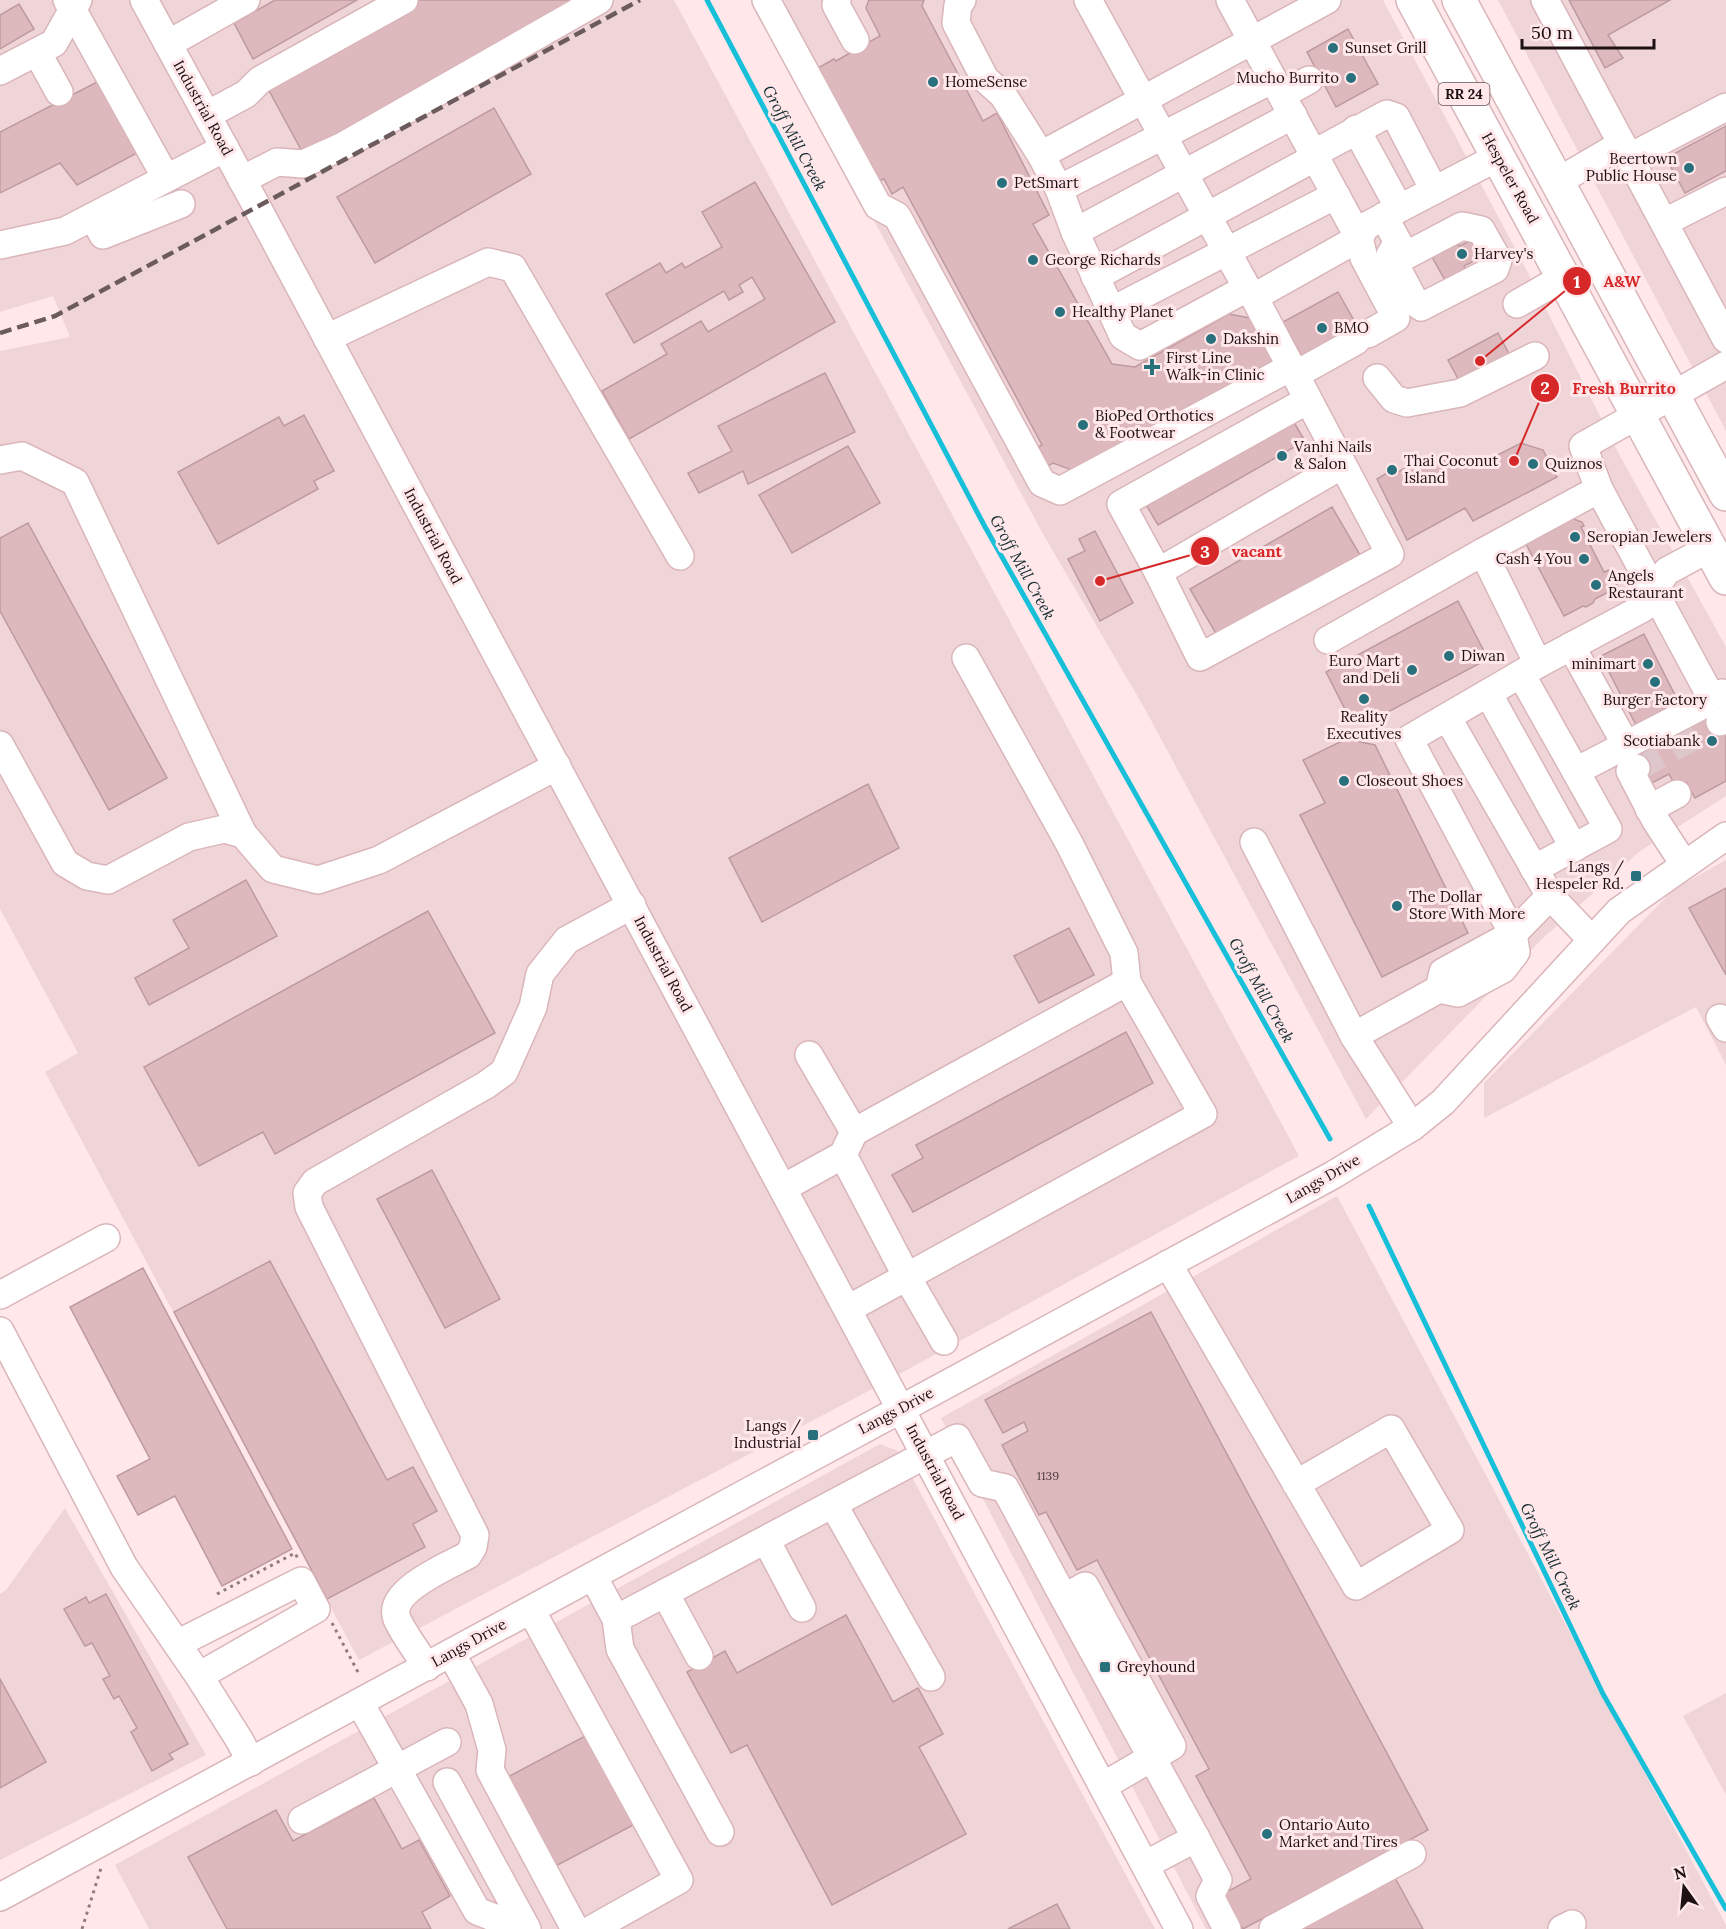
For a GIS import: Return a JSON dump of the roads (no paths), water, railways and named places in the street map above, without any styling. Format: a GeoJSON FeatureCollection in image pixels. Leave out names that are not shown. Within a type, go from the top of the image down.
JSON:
{"type":"FeatureCollection","features":[{"type":"Feature","properties":{"kind":"main road","name":"Hespeler Road"},"geometry":{"type":"LineString","coordinates":[[1413,0],[1726,578]]}},
{"type":"Feature","properties":{"kind":"main road","name":"RR 24"},"geometry":{"type":"LineString","coordinates":[[1459,0],[1726,495]]}},
{"type":"Feature","properties":{"kind":"street","name":"Industrial Road"},"geometry":{"type":"LineString","coordinates":[[144,0],[632,905],[1178,1927]]}},
{"type":"Feature","properties":{"kind":"street"},"geometry":{"type":"LineString","coordinates":[[168,44],[246,0]]}},
{"type":"Feature","properties":{"kind":"street"},"geometry":{"type":"LineString","coordinates":[[207,115],[246,94],[260,80],[404,0]]}},
{"type":"Feature","properties":{"kind":"street"},"geometry":{"type":"LineString","coordinates":[[242,180],[277,162],[303,164],[343,146],[599,0]]}},
{"type":"Feature","properties":{"kind":"street"},"geometry":{"type":"LineString","coordinates":[[766,0],[878,206],[897,216],[1042,483],[1060,491],[1362,338],[1396,318],[1364,258],[1359,238],[1230,0]]}},
{"type":"Feature","properties":{"kind":"street"},"geometry":{"type":"LineString","coordinates":[[837,0],[836,5],[855,40]]}},
{"type":"Feature","properties":{"kind":"street"},"geometry":{"type":"LineString","coordinates":[[962,0],[958,5],[956,23],[985,79],[1003,95],[1041,155],[1059,189],[1075,232],[1123,336],[1140,346],[1359,238],[1366,226],[1498,157]]}},
{"type":"Feature","properties":{"kind":"street"},"geometry":{"type":"LineString","coordinates":[[1088,0],[1293,371],[1390,554],[1200,657],[1121,504],[1308,400]]}},
{"type":"Feature","properties":{"kind":"street"},"geometry":{"type":"LineString","coordinates":[[1041,155],[1327,0]]}},
{"type":"Feature","properties":{"kind":"street"},"geometry":{"type":"LineString","coordinates":[[1545,0],[1726,339]]}},
{"type":"Feature","properties":{"kind":"street"},"geometry":{"type":"LineString","coordinates":[[0,71],[54,43],[72,3]]}},
{"type":"Feature","properties":{"kind":"street"},"geometry":{"type":"LineString","coordinates":[[72,3],[166,178]]}},
{"type":"Feature","properties":{"kind":"street"},"geometry":{"type":"LineString","coordinates":[[37,52],[59,92]]}},
{"type":"Feature","properties":{"kind":"street"},"geometry":{"type":"LineString","coordinates":[[1075,232],[1183,173],[1282,96],[1309,80]]}},
{"type":"Feature","properties":{"kind":"street"},"geometry":{"type":"LineString","coordinates":[[1059,189],[1162,135],[1282,96]]}},
{"type":"Feature","properties":{"kind":"street"},"geometry":{"type":"LineString","coordinates":[[1557,182],[1726,107]]}},
{"type":"Feature","properties":{"kind":"street"},"geometry":{"type":"LineString","coordinates":[[1095,277],[1316,157],[1324,148],[1387,114],[1396,117],[1434,190]]}},
{"type":"Feature","properties":{"kind":"street"},"geometry":{"type":"LineString","coordinates":[[1356,129],[1391,212],[1398,242],[1406,256],[1462,226],[1481,230],[1498,260],[1495,269],[1421,307],[1415,302],[1390,255],[1398,242]]}},
{"type":"Feature","properties":{"kind":"street"},"geometry":{"type":"LineString","coordinates":[[0,245],[65,231],[225,148]]}},
{"type":"Feature","properties":{"kind":"street"},"geometry":{"type":"LineString","coordinates":[[1665,222],[1726,191]]}},
{"type":"Feature","properties":{"kind":"street"},"geometry":{"type":"LineString","coordinates":[[1111,312],[1336,195]]}},
{"type":"Feature","properties":{"kind":"street"},"geometry":{"type":"LineString","coordinates":[[93,217],[103,235],[181,204]]}},
{"type":"Feature","properties":{"kind":"street"},"geometry":{"type":"LineString","coordinates":[[327,338],[488,262],[513,268],[680,556]]}},
{"type":"Feature","properties":{"kind":"street"},"geometry":{"type":"LineString","coordinates":[[1517,304],[1564,277]]}},
{"type":"Feature","properties":{"kind":"street"},"geometry":{"type":"LineString","coordinates":[[1377,378],[1394,399],[1407,403],[1460,393],[1535,356]]}},
{"type":"Feature","properties":{"kind":"street"},"geometry":{"type":"LineString","coordinates":[[1576,771],[1631,756],[1718,695],[1653,590],[1599,489],[1583,446],[1726,365]]}},
{"type":"Feature","properties":{"kind":"street"},"geometry":{"type":"LineString","coordinates":[[0,460],[22,456],[75,482],[243,834],[273,869],[318,880],[379,860],[557,766]]}},
{"type":"Feature","properties":{"kind":"street"},"geometry":{"type":"LineString","coordinates":[[1158,572],[1342,465]]}},
{"type":"Feature","properties":{"kind":"street"},"geometry":{"type":"LineString","coordinates":[[1328,640],[1599,489]]}},
{"type":"Feature","properties":{"kind":"street"},"geometry":{"type":"LineString","coordinates":[[1354,1036],[1439,989],[1458,993],[1503,969],[1516,952],[1513,934],[1408,739],[1642,608],[1667,571],[1710,548]]}},
{"type":"Feature","properties":{"kind":"street"},"geometry":{"type":"LineString","coordinates":[[1483,552],[1530,669],[1576,771],[1608,829],[1534,869]]}},
{"type":"Feature","properties":{"kind":"street"},"geometry":{"type":"LineString","coordinates":[[1571,646],[1631,756],[1630,771],[1649,809],[1684,864]]}},
{"type":"Feature","properties":{"kind":"street"},"geometry":{"type":"LineString","coordinates":[[848,1309],[1203,1114],[1127,982],[1124,953],[1069,843],[966,658]]}},
{"type":"Feature","properties":{"kind":"street"},"geometry":{"type":"LineString","coordinates":[[1488,693],[1574,848]]}},
{"type":"Feature","properties":{"kind":"street"},"geometry":{"type":"LineString","coordinates":[[1448,717],[1550,896],[1592,940]]}},
{"type":"Feature","properties":{"kind":"street"},"geometry":{"type":"LineString","coordinates":[[0,745],[65,863],[87,876],[108,880],[189,837],[224,829],[243,834]]}},
{"type":"Feature","properties":{"kind":"street"},"geometry":{"type":"LineString","coordinates":[[1649,809],[1677,794]]}},
{"type":"Feature","properties":{"kind":"street","name":"Langs Drive"},"geometry":{"type":"LineString","coordinates":[[0,1897],[1333,1175],[1412,1127],[1443,1102],[1619,911],[1726,836]]}},
{"type":"Feature","properties":{"kind":"street"},"geometry":{"type":"LineString","coordinates":[[1254,842],[1354,1036],[1412,1127]]}},
{"type":"Feature","properties":{"kind":"street"},"geometry":{"type":"LineString","coordinates":[[1513,934],[1550,896]]}},
{"type":"Feature","properties":{"kind":"street"},"geometry":{"type":"LineString","coordinates":[[427,1667],[396,1617],[398,1600],[411,1586],[468,1555],[474,1546],[475,1535],[309,1207],[307,1193],[315,1182],[486,1085],[504,1072],[533,1007],[540,974],[567,940],[632,905]]}},
{"type":"Feature","properties":{"kind":"street"},"geometry":{"type":"LineString","coordinates":[[783,1188],[848,1144],[1127,982]]}},
{"type":"Feature","properties":{"kind":"street"},"geometry":{"type":"LineString","coordinates":[[808,1055],[907,1277],[944,1341]]}},
{"type":"Feature","properties":{"kind":"street"},"geometry":{"type":"LineString","coordinates":[[0,1295],[106,1238]]}},
{"type":"Feature","properties":{"kind":"street"},"geometry":{"type":"LineString","coordinates":[[1168,1264],[1296,1484],[1356,1586],[1450,1530],[1391,1429],[1296,1484]]}},
{"type":"Feature","properties":{"kind":"street"},"geometry":{"type":"LineString","coordinates":[[0,1331],[124,1567],[199,1676],[251,1762]]}},
{"type":"Feature","properties":{"kind":"street"},"geometry":{"type":"LineString","coordinates":[[616,1619],[957,1438],[982,1484],[1005,1488],[1218,1880],[1210,1896],[1227,1929]]}},
{"type":"Feature","properties":{"kind":"street"},"geometry":{"type":"LineString","coordinates":[[832,1504],[931,1677]]}},
{"type":"Feature","properties":{"kind":"street"},"geometry":{"type":"LineString","coordinates":[[766,1540],[802,1608]]}},
{"type":"Feature","properties":{"kind":"street"},"geometry":{"type":"LineString","coordinates":[[593,1576],[616,1619],[620,1649],[720,1832]]}},
{"type":"Feature","properties":{"kind":"street"},"geometry":{"type":"LineString","coordinates":[[177,1644],[301,1581],[316,1610],[199,1676]]}},
{"type":"Feature","properties":{"kind":"street"},"geometry":{"type":"LineString","coordinates":[[665,1593],[699,1656]]}},
{"type":"Feature","properties":{"kind":"street"},"geometry":{"type":"LineString","coordinates":[[531,1610],[679,1880],[592,1929]]}},
{"type":"Feature","properties":{"kind":"street"},"geometry":{"type":"LineString","coordinates":[[451,1653],[479,1704],[492,1750],[490,1770],[575,1929]]}},
{"type":"Feature","properties":{"kind":"street"},"geometry":{"type":"LineString","coordinates":[[360,1703],[477,1911],[526,1929]]}},
{"type":"Feature","properties":{"kind":"street"},"geometry":{"type":"LineString","coordinates":[[302,1820],[447,1742]]}},
{"type":"Feature","properties":{"kind":"street"},"geometry":{"type":"LineString","coordinates":[[1103,1786],[1152,1759]]}},
{"type":"Feature","properties":{"kind":"street"},"geometry":{"type":"LineString","coordinates":[[447,1782],[526,1929]]}},
{"type":"Feature","properties":{"kind":"street"},"geometry":{"type":"LineString","coordinates":[[1145,1865],[1196,1838]]}},
{"type":"Feature","properties":{"kind":"street"},"geometry":{"type":"LineString","coordinates":[[1273,1929],[1412,1854]]}},
{"type":"Feature","properties":{"kind":"street"},"geometry":{"type":"LineString","coordinates":[[1178,1927],[1214,1905]]}},
{"type":"Feature","properties":{"kind":"waterway","name":"Groff Mill Creek"},"geometry":{"type":"LineString","coordinates":[[707,0],[984,525],[1330,1139]]}},
{"type":"Feature","properties":{"kind":"waterway","name":"Groff Mill Creek"},"geometry":{"type":"LineString","coordinates":[[1369,1206],[1603,1694],[1726,1909]]}},
{"type":"Feature","properties":{"kind":"tunnel"},"geometry":{"type":"LineString","coordinates":[[1636,768],[1720,722]]}},
{"type":"Feature","properties":{"kind":"railway"},"geometry":{"type":"LineString","coordinates":[[0,333],[55,316],[640,0]]}},
{"type":"Feature","properties":{"kind":"place","name":"Sunset Grill"},"geometry":{"type":"Point","coordinates":[1333,48]}},
{"type":"Feature","properties":{"kind":"place","name":"Mucho Burrito"},"geometry":{"type":"Point","coordinates":[1351,78]}},
{"type":"Feature","properties":{"kind":"place","name":"HomeSense"},"geometry":{"type":"Point","coordinates":[933,82]}},
{"type":"Feature","properties":{"kind":"place","name":"Beertown Public House"},"geometry":{"type":"Point","coordinates":[1689,168]}},
{"type":"Feature","properties":{"kind":"place","name":"PetSmart"},"geometry":{"type":"Point","coordinates":[1002,183]}},
{"type":"Feature","properties":{"kind":"place","name":"Harvey's"},"geometry":{"type":"Point","coordinates":[1462,254]}},
{"type":"Feature","properties":{"kind":"place","name":"George Richards"},"geometry":{"type":"Point","coordinates":[1033,260]}},
{"type":"Feature","properties":{"kind":"place","name":"Healthy Planet"},"geometry":{"type":"Point","coordinates":[1060,312]}},
{"type":"Feature","properties":{"kind":"place","name":"BMO"},"geometry":{"type":"Point","coordinates":[1322,328]}},
{"type":"Feature","properties":{"kind":"place","name":"Dakshin"},"geometry":{"type":"Point","coordinates":[1211,339]}},
{"type":"Feature","properties":{"kind":"place","name":"A&W"},"geometry":{"type":"Point","coordinates":[1480,361]}},
{"type":"Feature","properties":{"kind":"place","name":"First Line Walk-in Clinic"},"geometry":{"type":"Point","coordinates":[1152,367]}},
{"type":"Feature","properties":{"kind":"place","name":"BioPed Orthotics & Footwear"},"geometry":{"type":"Point","coordinates":[1083,425]}},
{"type":"Feature","properties":{"kind":"place","name":"Vanhi Nails & Salon"},"geometry":{"type":"Point","coordinates":[1282,456]}},
{"type":"Feature","properties":{"kind":"place","name":"Fresh Burrito"},"geometry":{"type":"Point","coordinates":[1514,461]}},
{"type":"Feature","properties":{"kind":"place","name":"Quiznos"},"geometry":{"type":"Point","coordinates":[1533,464]}},
{"type":"Feature","properties":{"kind":"place","name":"Thai Coconut Island"},"geometry":{"type":"Point","coordinates":[1392,470]}},
{"type":"Feature","properties":{"kind":"place","name":"Seropian Jewelers"},"geometry":{"type":"Point","coordinates":[1575,537]}},
{"type":"Feature","properties":{"kind":"place","name":"Cash 4 You"},"geometry":{"type":"Point","coordinates":[1584,559]}},
{"type":"Feature","properties":{"kind":"place","name":"vacant"},"geometry":{"type":"Point","coordinates":[1100,581]}},
{"type":"Feature","properties":{"kind":"place","name":"Angels Restaurant"},"geometry":{"type":"Point","coordinates":[1596,585]}},
{"type":"Feature","properties":{"kind":"place","name":"Diwan"},"geometry":{"type":"Point","coordinates":[1449,656]}},
{"type":"Feature","properties":{"kind":"place","name":"minimart"},"geometry":{"type":"Point","coordinates":[1648,664]}},
{"type":"Feature","properties":{"kind":"place","name":"Euro Mart and Deli"},"geometry":{"type":"Point","coordinates":[1412,670]}},
{"type":"Feature","properties":{"kind":"place","name":"Burger Factory"},"geometry":{"type":"Point","coordinates":[1655,682]}},
{"type":"Feature","properties":{"kind":"place","name":"Reality Executives"},"geometry":{"type":"Point","coordinates":[1364,699]}},
{"type":"Feature","properties":{"kind":"place","name":"Scotiabank"},"geometry":{"type":"Point","coordinates":[1712,741]}},
{"type":"Feature","properties":{"kind":"place","name":"Closeout Shoes"},"geometry":{"type":"Point","coordinates":[1344,781]}},
{"type":"Feature","properties":{"kind":"place","name":"Langs / Hespeler Rd."},"geometry":{"type":"Point","coordinates":[1636,876]}},
{"type":"Feature","properties":{"kind":"place","name":"The Dollar Store With More"},"geometry":{"type":"Point","coordinates":[1397,906]}},
{"type":"Feature","properties":{"kind":"place","name":"Langs / Industrial"},"geometry":{"type":"Point","coordinates":[813,1435]}},
{"type":"Feature","properties":{"kind":"place","name":"Greyhound"},"geometry":{"type":"Point","coordinates":[1105,1667]}},
{"type":"Feature","properties":{"kind":"place","name":"Ontario Auto Market and Tires"},"geometry":{"type":"Point","coordinates":[1267,1834]}}]}
